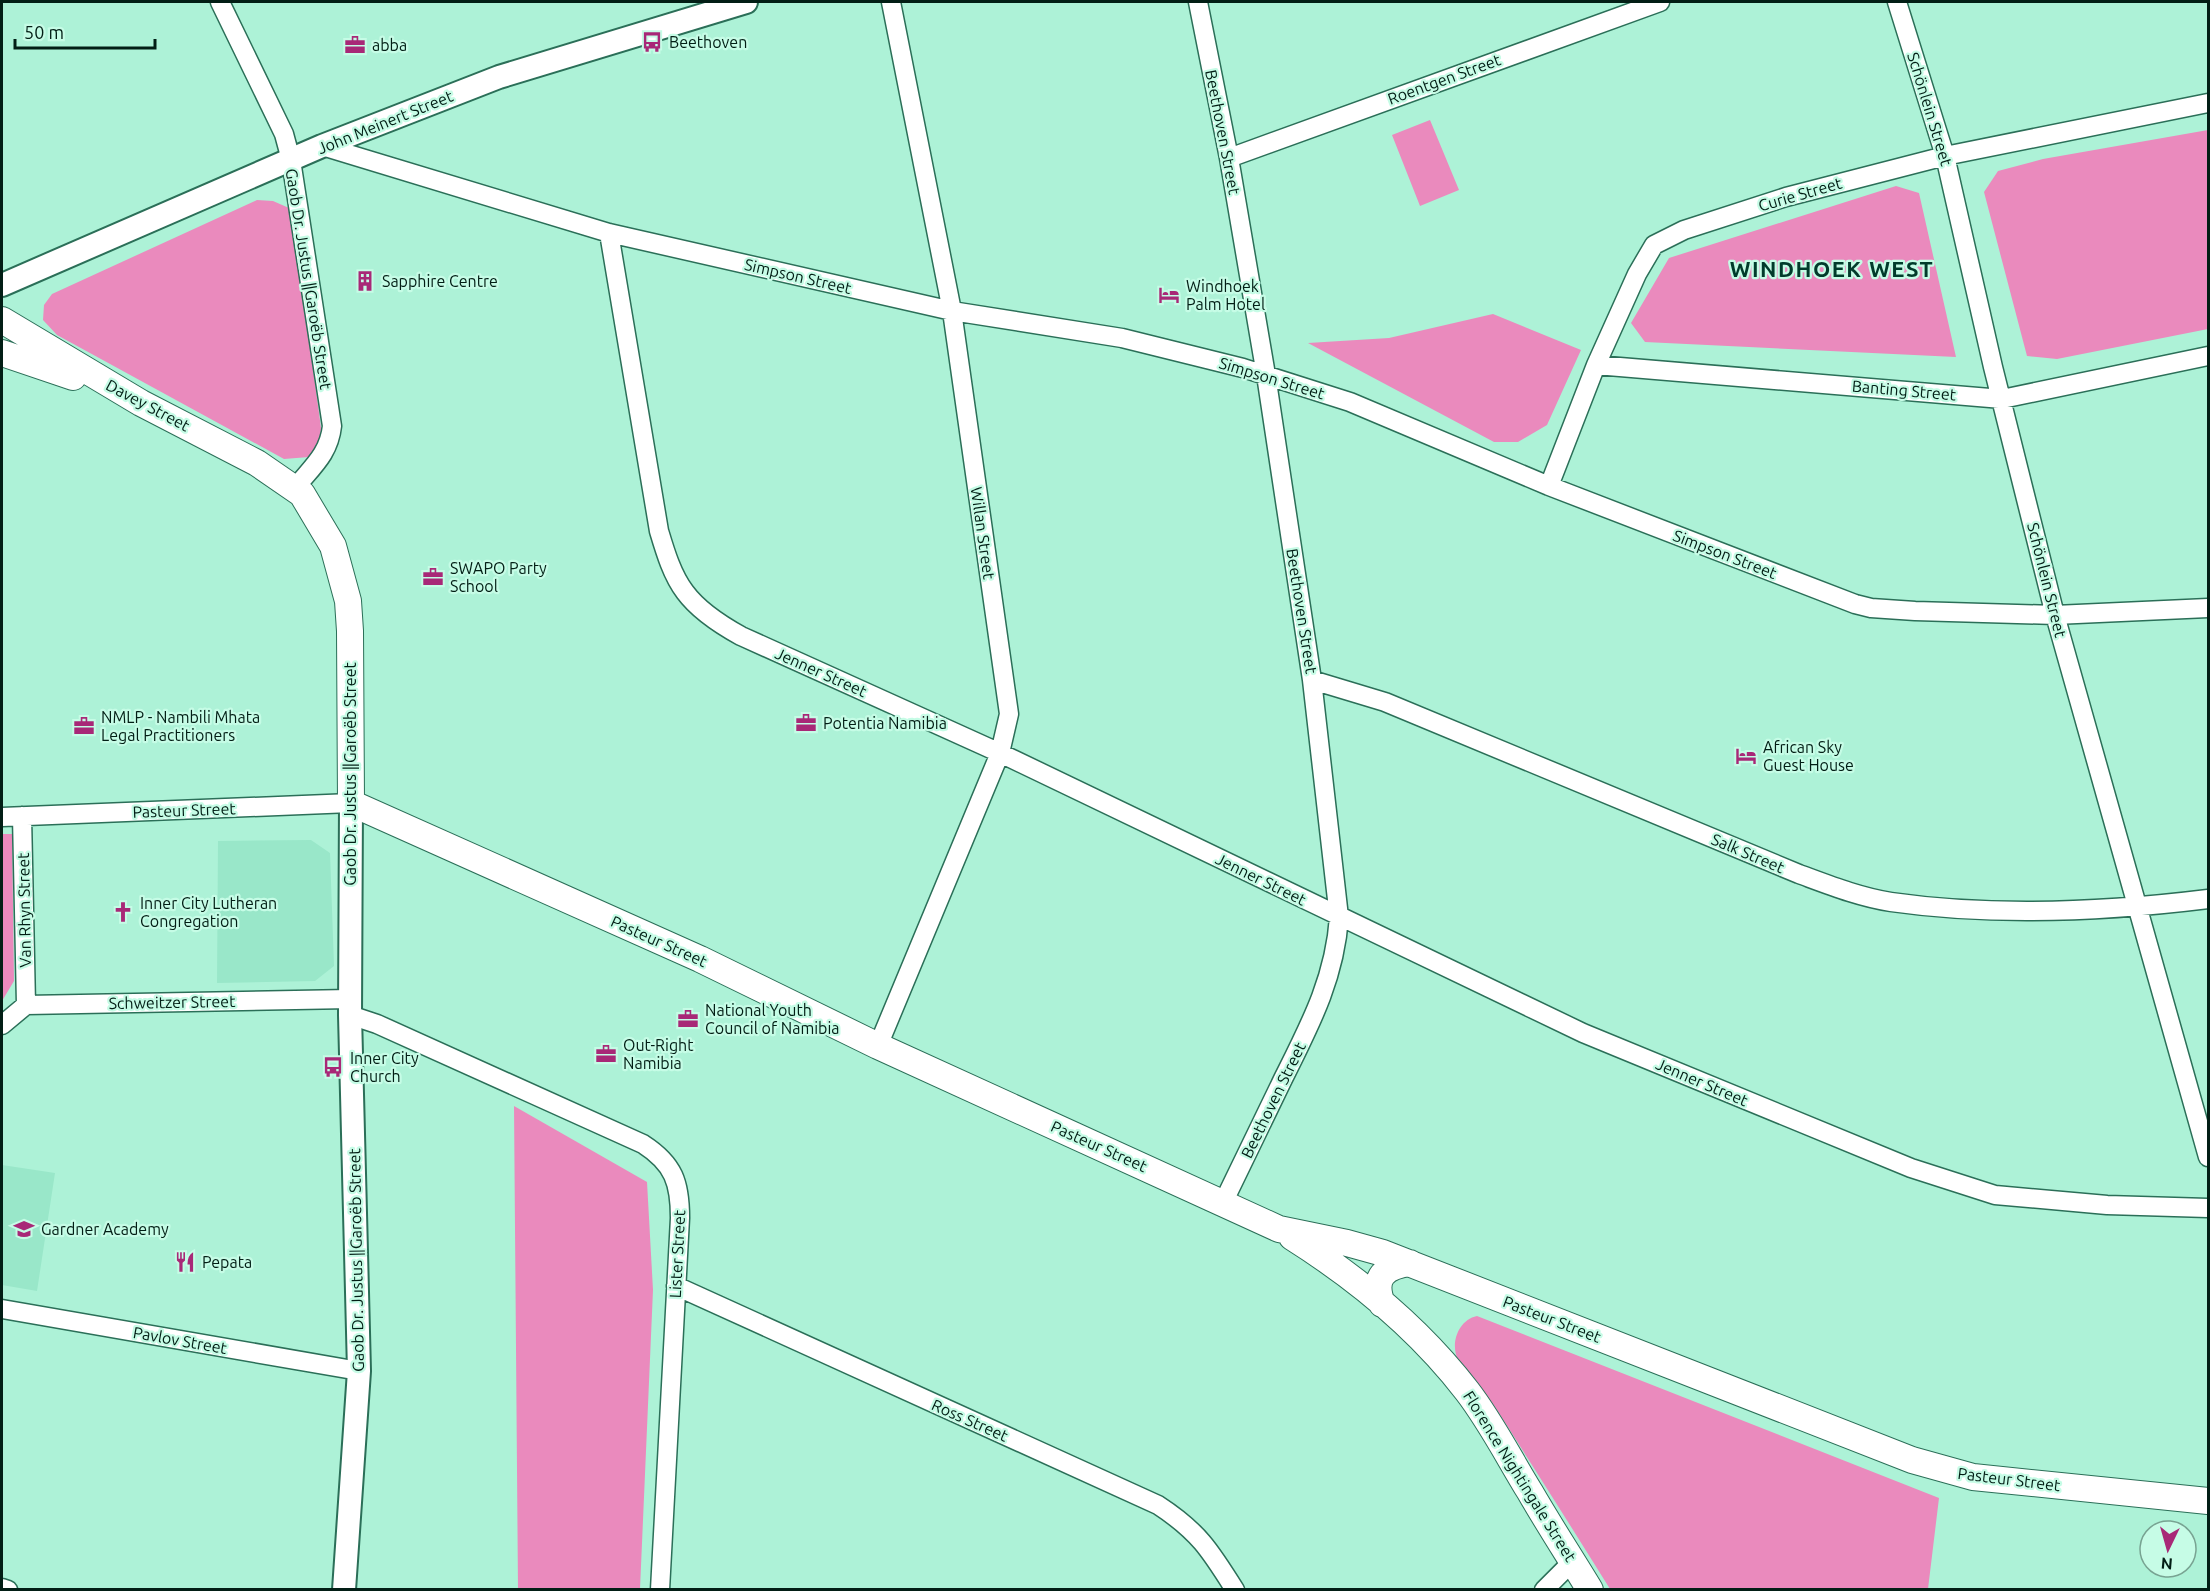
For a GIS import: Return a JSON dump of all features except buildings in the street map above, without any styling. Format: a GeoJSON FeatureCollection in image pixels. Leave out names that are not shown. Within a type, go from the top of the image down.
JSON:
{"type":"FeatureCollection","features":[{"type":"Feature","properties":{"kind":"main road","name":"Davey Street"},"geometry":{"type":"LineString","coordinates":[[2,320],[141,403],[257,463],[295,488]]}},
{"type":"Feature","properties":{"kind":"main road"},"geometry":{"type":"LineString","coordinates":[[2,353],[141,403]]}},
{"type":"Feature","properties":{"kind":"main road","name":"Gaob Dr. Justus ǁGaroëb Street"},"geometry":{"type":"LineString","coordinates":[[295,488],[302,494],[333,546],[348,601],[351,803]]}},
{"type":"Feature","properties":{"kind":"main road","name":"Pasteur Street"},"geometry":{"type":"LineString","coordinates":[[351,803],[700,959],[878,1046],[1279,1229],[1347,1243],[1410,1263],[1912,1460],[1946,1470],[1973,1476],[2208,1501]]}},
{"type":"Feature","properties":{"kind":"main road","name":"Florence Nightingale Street"},"geometry":{"type":"LineString","coordinates":[[1279,1229],[1313,1250],[1382,1304],[1420,1338],[1468,1392],[1590,1590]]}},
{"type":"Feature","properties":{"kind":"main road"},"geometry":{"type":"LineString","coordinates":[[1382,1304],[1378,1293],[1383,1273],[1394,1266],[1410,1263]]}},
{"type":"Feature","properties":{"kind":"street","name":"Gaob Dr. Justus ǁGaroëb Street"},"geometry":{"type":"LineString","coordinates":[[220,2],[284,134],[291,160],[332,426],[331,439],[326,450],[295,488]]}},
{"type":"Feature","properties":{"kind":"street","name":"John Meinert Street"},"geometry":{"type":"LineString","coordinates":[[2,285],[322,146],[499,77],[746,2]]}},
{"type":"Feature","properties":{"kind":"street","name":"Willan Street"},"geometry":{"type":"LineString","coordinates":[[878,1046],[1000,753],[1009,714],[952,311],[891,2]]}},
{"type":"Feature","properties":{"kind":"street","name":"Beethoven Street"},"geometry":{"type":"LineString","coordinates":[[1198,2],[1229,158],[1266,375],[1312,680],[1340,917],[1338,946],[1329,979],[1308,1028],[1223,1203]]}},
{"type":"Feature","properties":{"kind":"street","name":"Roentgen Street"},"geometry":{"type":"LineString","coordinates":[[1229,158],[1660,2]]}},
{"type":"Feature","properties":{"kind":"street","name":"Schönlein Street"},"geometry":{"type":"LineString","coordinates":[[1897,2],[1945,156],[2055,615],[2208,1156]]}},
{"type":"Feature","properties":{"kind":"street","name":"Curie Street"},"geometry":{"type":"LineString","coordinates":[[1549,486],[1596,365],[1637,274],[1654,245],[1684,230],[1786,197],[1945,156],[2208,103]]}},
{"type":"Feature","properties":{"kind":"street","name":"Simpson Street"},"geometry":{"type":"LineString","coordinates":[[322,146],[609,233],[952,311],[1122,338],[1266,375],[1350,402],[1549,486],[1855,604],[1871,608],[2055,615],[2208,608]]}},
{"type":"Feature","properties":{"kind":"street","name":"Jenner Street"},"geometry":{"type":"LineString","coordinates":[[609,233],[659,531],[684,592],[716,622],[741,636],[1000,753],[1583,1033],[1911,1168],[1995,1195],[2107,1205],[2208,1208]]}},
{"type":"Feature","properties":{"kind":"street","name":"Banting Street"},"geometry":{"type":"LineString","coordinates":[[1596,365],[2002,399],[2208,356]]}},
{"type":"Feature","properties":{"kind":"street","name":"Salk Street"},"geometry":{"type":"LineString","coordinates":[[1312,680],[1385,702],[1777,865],[1842,890],[1889,902],[1980,910],[2057,912],[2138,908],[2208,899]]}},
{"type":"Feature","properties":{"kind":"street","name":"Gaob Dr. Justus ǁGaroëb Street"},"geometry":{"type":"LineString","coordinates":[[344,1590],[359,1371],[350,1007],[351,803]]}},
{"type":"Feature","properties":{"kind":"street","name":"Pasteur Street"},"geometry":{"type":"LineString","coordinates":[[2,817],[351,803]]}},
{"type":"Feature","properties":{"kind":"street","name":"Van Rhyn Street"},"geometry":{"type":"LineString","coordinates":[[22,816],[26,1005]]}},
{"type":"Feature","properties":{"kind":"street","name":"Schweitzer Street"},"geometry":{"type":"LineString","coordinates":[[26,1005],[350,1007]]}},
{"type":"Feature","properties":{"kind":"street"},"geometry":{"type":"LineString","coordinates":[[2,1024],[26,1005]]}},
{"type":"Feature","properties":{"kind":"street","name":"Lister Street"},"geometry":{"type":"LineString","coordinates":[[350,1007],[377,1024],[644,1144],[660,1155],[668,1166],[677,1184],[680,1201],[660,1590]]}},
{"type":"Feature","properties":{"kind":"street","name":"Ross Street"},"geometry":{"type":"LineString","coordinates":[[676,1286],[1158,1505],[1182,1521],[1196,1534],[1210,1550],[1235,1590]]}},
{"type":"Feature","properties":{"kind":"street","name":"Pavlov Street"},"geometry":{"type":"LineString","coordinates":[[2,1309],[359,1371]]}},
{"type":"Feature","properties":{"kind":"street"},"geometry":{"type":"LineString","coordinates":[[1544,1590],[1573,1561]]}},
{"type":"Feature","properties":{"kind":"street"},"geometry":{"type":"LineString","coordinates":[[2,1588],[8,1590]]}},
{"type":"Feature","properties":{"kind":"shaded area"},"geometry":{"type":"Polygon","coordinates":[[[1430,120],[1459,190],[1420,206],[1392,135],[1430,120]]]}},
{"type":"Feature","properties":{"kind":"shaded area"},"geometry":{"type":"Polygon","coordinates":[[[2208,130],[2208,329],[2057,359],[2027,356],[1984,192],[1998,171],[2043,159],[2208,130]]]}},
{"type":"Feature","properties":{"kind":"shaded area"},"geometry":{"type":"Polygon","coordinates":[[[1896,186],[1919,193],[1956,357],[1645,342],[1631,323],[1669,258],[1896,186]]]}},
{"type":"Feature","properties":{"kind":"shaded area"},"geometry":{"type":"Polygon","coordinates":[[[257,200],[273,201],[289,208],[294,227],[321,428],[319,448],[309,457],[284,459],[57,335],[43,320],[44,305],[52,294],[257,200]]]}},
{"type":"Feature","properties":{"kind":"shaded area"},"geometry":{"type":"Polygon","coordinates":[[[1493,314],[1581,350],[1547,425],[1518,442],[1494,442],[1308,343],[1389,338],[1493,314]]]}},
{"type":"Feature","properties":{"kind":"shaded area"},"geometry":{"type":"Polygon","coordinates":[[[2,834],[12,834],[14,981],[2,1001],[2,834]]]}},
{"type":"Feature","properties":{"kind":"shaded area"},"geometry":{"type":"Polygon","coordinates":[[[311,840],[330,853],[334,966],[315,981],[217,983],[218,841],[311,840]]]}},
{"type":"Feature","properties":{"kind":"shaded area"},"geometry":{"type":"Polygon","coordinates":[[[514,1106],[647,1182],[653,1290],[640,1589],[518,1589],[514,1106]]]}},
{"type":"Feature","properties":{"kind":"shaded area","name":"Gardner Academy"},"geometry":{"type":"Polygon","coordinates":[[[2,1165],[55,1173],[37,1291],[2,1285],[2,1165]]]}},
{"type":"Feature","properties":{"kind":"shaded area"},"geometry":{"type":"Polygon","coordinates":[[[1477,1316],[1939,1498],[1928,1589],[1610,1589],[1495,1407],[1458,1360],[1455,1347],[1457,1333],[1465,1322],[1477,1316]]]}},
{"type":"Feature","properties":{"kind":"place","name":"Beethoven"},"geometry":{"type":"Point","coordinates":[652,42]}},
{"type":"Feature","properties":{"kind":"place","name":"abba"},"geometry":{"type":"Point","coordinates":[355,45]}},
{"type":"Feature","properties":{"kind":"place","name":"Sapphire Centre"},"geometry":{"type":"Point","coordinates":[365,281]}},
{"type":"Feature","properties":{"kind":"place","name":"Windhoek Palm Hotel"},"geometry":{"type":"Point","coordinates":[1169,295]}},
{"type":"Feature","properties":{"kind":"place","name":"SWAPO Party School"},"geometry":{"type":"Point","coordinates":[433,577]}},
{"type":"Feature","properties":{"kind":"place","name":"Potentia Namibia"},"geometry":{"type":"Point","coordinates":[806,723]}},
{"type":"Feature","properties":{"kind":"place","name":"NMLP - Nambili Mhata Legal Practitioners"},"geometry":{"type":"Point","coordinates":[84,726]}},
{"type":"Feature","properties":{"kind":"place","name":"African Sky Guest House"},"geometry":{"type":"Point","coordinates":[1746,756]}},
{"type":"Feature","properties":{"kind":"place","name":"Inner City Lutheran Congregation"},"geometry":{"type":"Point","coordinates":[123,912]}},
{"type":"Feature","properties":{"kind":"place","name":"National Youth Council of Namibia"},"geometry":{"type":"Point","coordinates":[688,1019]}},
{"type":"Feature","properties":{"kind":"place","name":"Out-Right Namibia"},"geometry":{"type":"Point","coordinates":[606,1054]}},
{"type":"Feature","properties":{"kind":"place","name":"Inner City Church"},"geometry":{"type":"Point","coordinates":[333,1067]}},
{"type":"Feature","properties":{"kind":"place","name":"Gardner Academy"},"geometry":{"type":"Point","coordinates":[24,1229]}},
{"type":"Feature","properties":{"kind":"place","name":"Pepata"},"geometry":{"type":"Point","coordinates":[185,1262]}},
{"type":"Feature","properties":{"kind":"district","name":"WINDHOEK WEST"},"geometry":{"type":"Point","coordinates":[1832,269]}}]}
